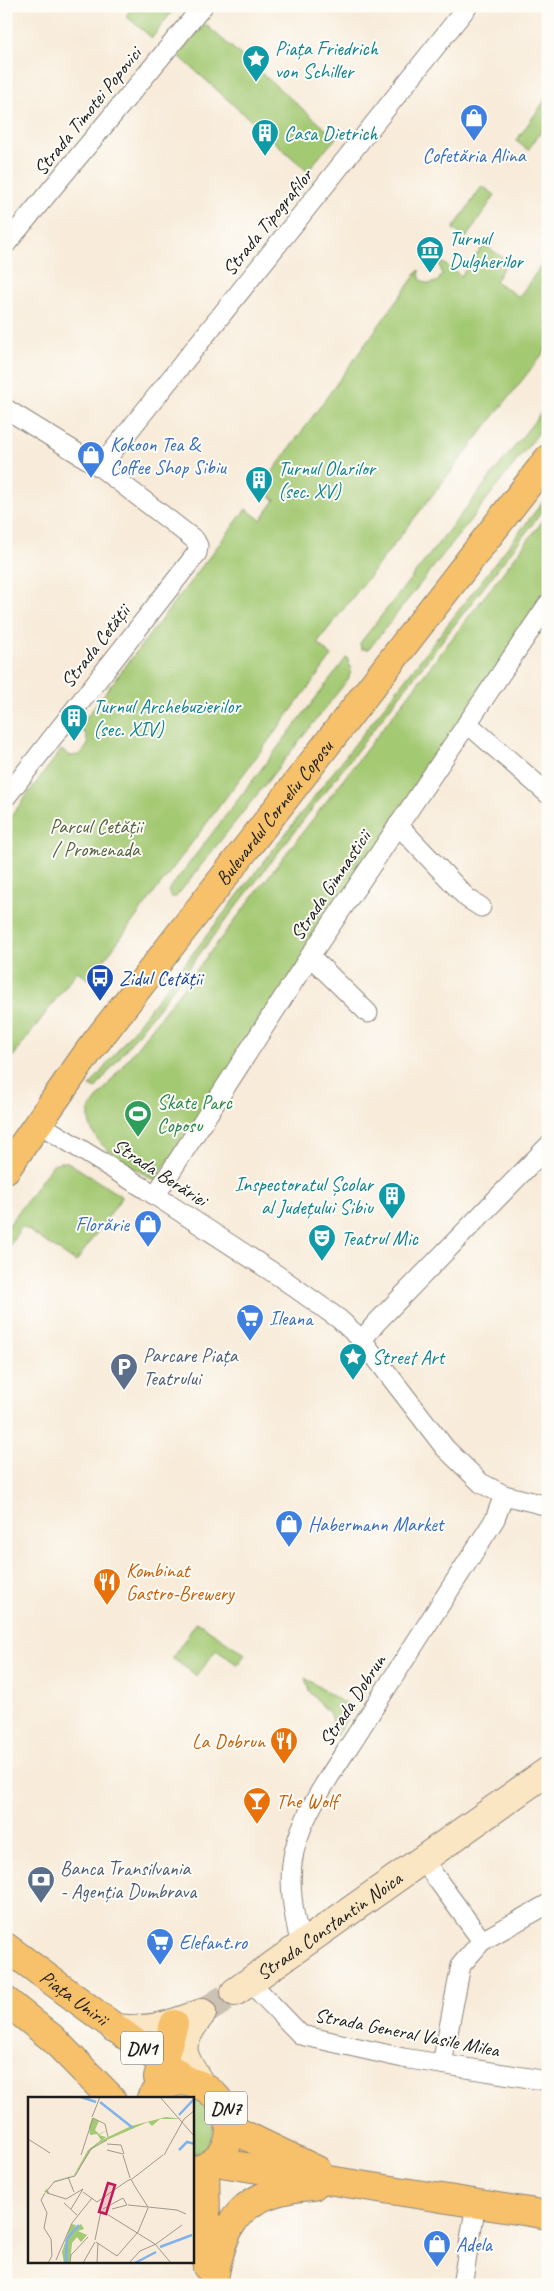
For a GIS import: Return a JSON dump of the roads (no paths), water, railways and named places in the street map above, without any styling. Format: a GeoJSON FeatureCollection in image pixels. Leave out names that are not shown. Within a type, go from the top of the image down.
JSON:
{"type":"FeatureCollection","features":[{"type":"Feature","properties":{"kind":"main road","name":"Bulevardul Corneliu Coposu"},"geometry":{"type":"LineString","coordinates":[[6,1169],[101,1036],[548,459]]}},
{"type":"Feature","properties":{"kind":"main road","name":"Strada Constantin Noica"},"geometry":{"type":"LineString","coordinates":[[242,1986],[424,1860],[548,1771]]}},
{"type":"Feature","properties":{"kind":"main road","name":"Piața Unirii"},"geometry":{"type":"LineString","coordinates":[[6,1947],[114,2028],[195,2084]]}},
{"type":"Feature","properties":{"kind":"main road"},"geometry":{"type":"LineString","coordinates":[[6,2001],[52,2038],[110,2097]]}},
{"type":"Feature","properties":{"kind":"main road"},"geometry":{"type":"LineString","coordinates":[[114,2028],[146,2030],[174,2024],[202,2013],[186,2034],[183,2044],[195,2084]]}},
{"type":"Feature","properties":{"kind":"main road"},"geometry":{"type":"LineString","coordinates":[[153,2096],[161,2062],[174,2024]]}},
{"type":"Feature","properties":{"kind":"main road","name":"DN7"},"geometry":{"type":"LineString","coordinates":[[153,2096],[177,2083],[195,2084],[209,2089],[222,2102],[227,2110],[230,2128],[228,2141],[204,2168]]}},
{"type":"Feature","properties":{"kind":"main road","name":"DN7"},"geometry":{"type":"LineString","coordinates":[[230,2128],[345,2184]]}},
{"type":"Feature","properties":{"kind":"main road"},"geometry":{"type":"LineString","coordinates":[[204,2168],[211,2279]]}},
{"type":"Feature","properties":{"kind":"main road","name":"DN7"},"geometry":{"type":"LineString","coordinates":[[204,2168],[345,2184],[548,2215]]}},
{"type":"Feature","properties":{"kind":"main road"},"geometry":{"type":"LineString","coordinates":[[211,2279],[222,2243],[230,2226],[244,2208],[264,2196],[283,2189],[345,2184]]}},
{"type":"Feature","properties":{"kind":"main road"},"geometry":{"type":"LineString","coordinates":[[194,2238],[211,2279]]}},
{"type":"Feature","properties":{"kind":"street","name":"Strada Timotei Popovici"},"geometry":{"type":"LineString","coordinates":[[6,244],[203,6]]}},
{"type":"Feature","properties":{"kind":"street","name":"Strada Tipografilor"},"geometry":{"type":"LineString","coordinates":[[100,467],[468,6]]}},
{"type":"Feature","properties":{"kind":"street"},"geometry":{"type":"LineString","coordinates":[[6,409],[100,467]]}},
{"type":"Feature","properties":{"kind":"street","name":"Strada Cetății"},"geometry":{"type":"LineString","coordinates":[[6,797],[197,553],[198,546],[195,540],[100,467]]}},
{"type":"Feature","properties":{"kind":"street","name":"Strada Gimnasticii"},"geometry":{"type":"LineString","coordinates":[[155,1196],[310,956],[548,604]]}},
{"type":"Feature","properties":{"kind":"street"},"geometry":{"type":"LineString","coordinates":[[467,723],[548,794]]}},
{"type":"Feature","properties":{"kind":"street"},"geometry":{"type":"LineString","coordinates":[[398,825],[467,898],[481,907]]}},
{"type":"Feature","properties":{"kind":"street"},"geometry":{"type":"LineString","coordinates":[[310,956],[368,1014]]}},
{"type":"Feature","properties":{"kind":"street","name":"Strada Berăriei"},"geometry":{"type":"LineString","coordinates":[[38,1123],[280,1277],[339,1319],[362,1340],[445,1448],[480,1484],[504,1495],[548,1506]]}},
{"type":"Feature","properties":{"kind":"street"},"geometry":{"type":"LineString","coordinates":[[362,1340],[376,1323],[548,1146]]}},
{"type":"Feature","properties":{"kind":"street","name":"Strada Dobrun"},"geometry":{"type":"LineString","coordinates":[[301,1946],[295,1920],[291,1880],[293,1853],[300,1831],[327,1780],[495,1519],[504,1495]]}},
{"type":"Feature","properties":{"kind":"street","name":"Strada Constantin Noica"},"geometry":{"type":"LineString","coordinates":[[424,1860],[482,1941]]}},
{"type":"Feature","properties":{"kind":"street"},"geometry":{"type":"LineString","coordinates":[[442,2064],[461,1965],[482,1941],[548,1904]]}},
{"type":"Feature","properties":{"kind":"street","name":"Strada General Vasile Milea"},"geometry":{"type":"LineString","coordinates":[[242,1986],[301,2036],[403,2058],[548,2081]]}},
{"type":"Feature","properties":{"kind":"street"},"geometry":{"type":"LineString","coordinates":[[462,2285],[476,2204]]}},
{"type":"Feature","properties":{"kind":"tunnel"},"geometry":{"type":"LineString","coordinates":[[202,2013],[235,1992]]}},
{"type":"Feature","properties":{"kind":"place","name":"Piața Friedrich von Schiller"},"geometry":{"type":"Point","coordinates":[256,83]}},
{"type":"Feature","properties":{"kind":"place","name":"Cofetăria Alina"},"geometry":{"type":"Point","coordinates":[474,142]}},
{"type":"Feature","properties":{"kind":"place","name":"Casa Dietrich"},"geometry":{"type":"Point","coordinates":[265,157]}},
{"type":"Feature","properties":{"kind":"place","name":"Turnul Dulgherilor"},"geometry":{"type":"Point","coordinates":[430,274]}},
{"type":"Feature","properties":{"kind":"place","name":"Kokoon Tea & Coffee Shop Sibiu"},"geometry":{"type":"Point","coordinates":[91,479]}},
{"type":"Feature","properties":{"kind":"place","name":"Turnul Olarilor (sec. XV)"},"geometry":{"type":"Point","coordinates":[259,504]}},
{"type":"Feature","properties":{"kind":"place","name":"Turnul Archebuzierilor (sec. XIV)"},"geometry":{"type":"Point","coordinates":[74,742]}},
{"type":"Feature","properties":{"kind":"place","name":"Zidul Cetății"},"geometry":{"type":"Point","coordinates":[100,1002]}},
{"type":"Feature","properties":{"kind":"place","name":"Skate Parc Coposu"},"geometry":{"type":"Point","coordinates":[138,1138]}},
{"type":"Feature","properties":{"kind":"place","name":"Inspectoratul Școlar al Județului Sibiu"},"geometry":{"type":"Point","coordinates":[392,1220]}},
{"type":"Feature","properties":{"kind":"place","name":"Florărie"},"geometry":{"type":"Point","coordinates":[148,1248]}},
{"type":"Feature","properties":{"kind":"place","name":"Teatrul Mic"},"geometry":{"type":"Point","coordinates":[322,1262]}},
{"type":"Feature","properties":{"kind":"place","name":"Ileana"},"geometry":{"type":"Point","coordinates":[250,1342]}},
{"type":"Feature","properties":{"kind":"place","name":"Street Art"},"geometry":{"type":"Point","coordinates":[353,1381]}},
{"type":"Feature","properties":{"kind":"place","name":"Parcare Piața Teatrului"},"geometry":{"type":"Point","coordinates":[124,1391]}},
{"type":"Feature","properties":{"kind":"place","name":"Habermann Market"},"geometry":{"type":"Point","coordinates":[289,1548]}},
{"type":"Feature","properties":{"kind":"place","name":"Kombinat Gastro-Brewery"},"geometry":{"type":"Point","coordinates":[107,1606]}},
{"type":"Feature","properties":{"kind":"place","name":"La Dobrun"},"geometry":{"type":"Point","coordinates":[284,1765]}},
{"type":"Feature","properties":{"kind":"place","name":"The Wolf"},"geometry":{"type":"Point","coordinates":[257,1825]}},
{"type":"Feature","properties":{"kind":"place","name":"Banca Transilvania - Agenția Dumbrava"},"geometry":{"type":"Point","coordinates":[41,1904]}},
{"type":"Feature","properties":{"kind":"place","name":"Elefant.ro"},"geometry":{"type":"Point","coordinates":[160,1966]}},
{"type":"Feature","properties":{"kind":"place","name":"Adela"},"geometry":{"type":"Point","coordinates":[437,2268]}},
{"type":"Feature","properties":{"kind":"park label","name":"Parcul Cetății / Promenada"},"geometry":{"type":"Point","coordinates":[96,838]}}]}
